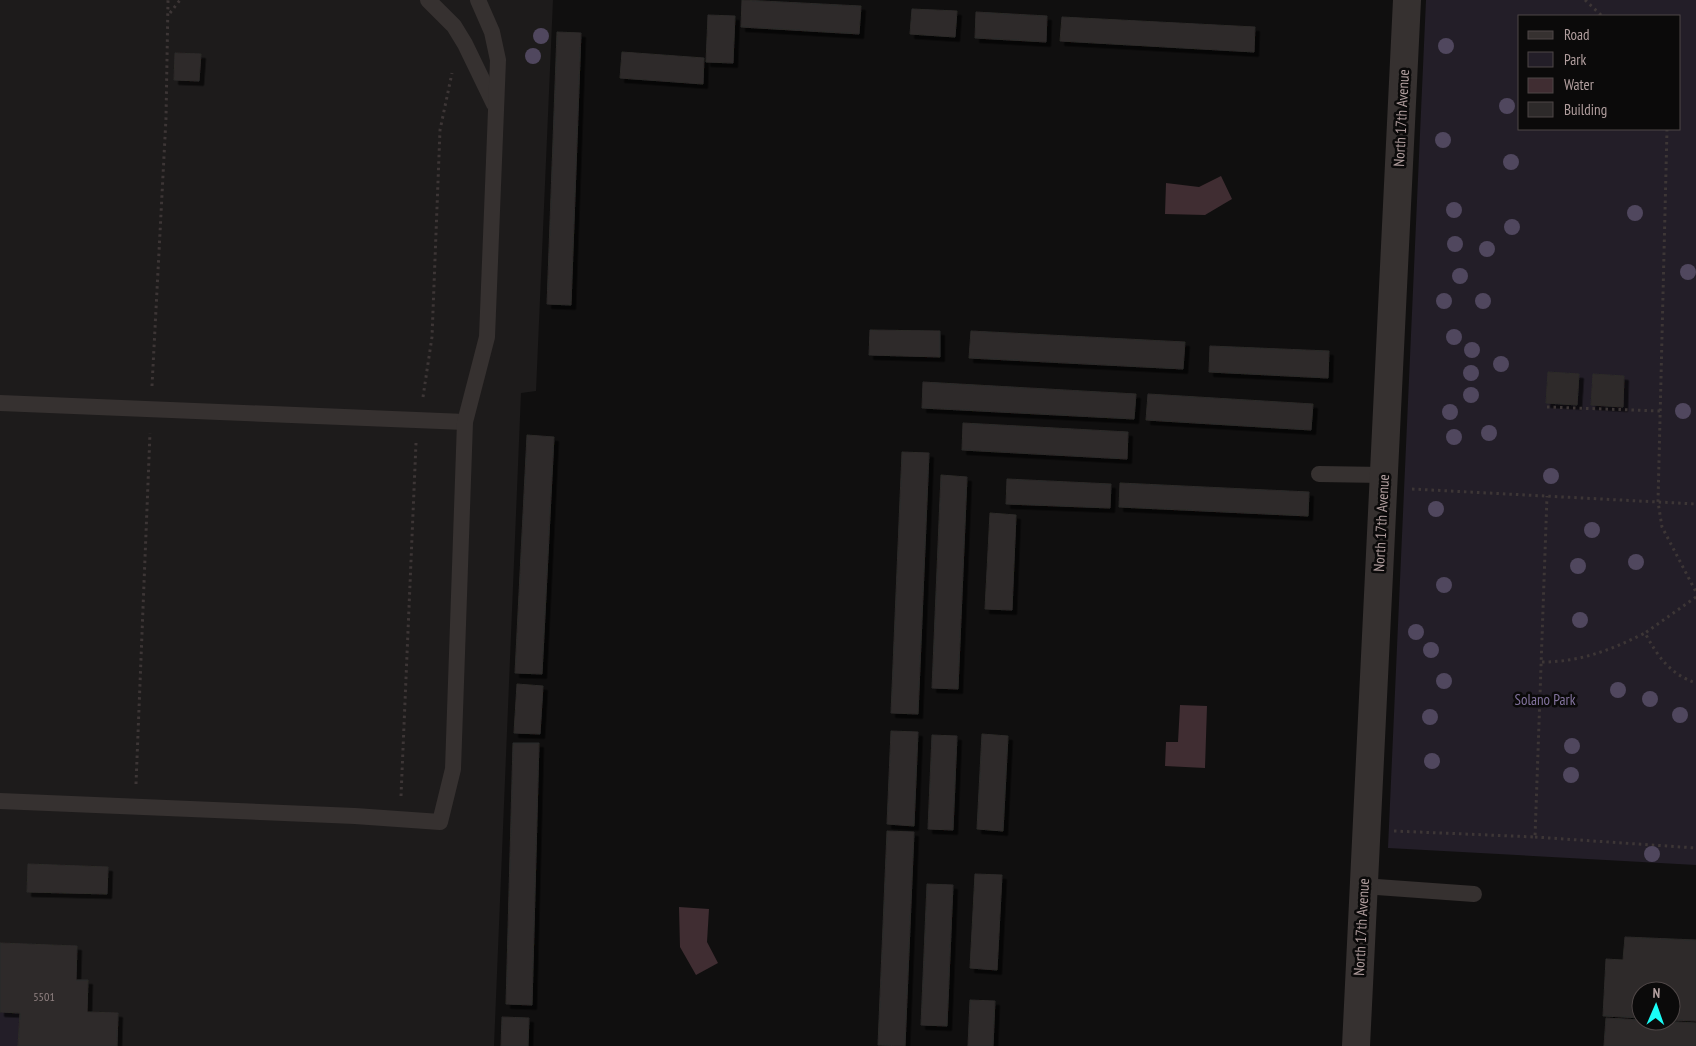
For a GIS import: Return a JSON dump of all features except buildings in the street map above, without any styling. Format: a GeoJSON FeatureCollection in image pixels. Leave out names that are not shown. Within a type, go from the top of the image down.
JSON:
{"type":"FeatureCollection","features":[{"type":"Feature","properties":{"kind":"street","name":"North 17th Avenue"},"geometry":{"type":"LineString","coordinates":[[1356,1046],[1407,0]]}},
{"type":"Feature","properties":{"kind":"lane"},"geometry":{"type":"LineString","coordinates":[[428,0],[458,32],[495,106]]}},
{"type":"Feature","properties":{"kind":"lane"},"geometry":{"type":"LineString","coordinates":[[0,801],[354,816],[440,822],[453,769],[465,422],[487,337],[498,60],[492,32],[478,0]]}},
{"type":"Feature","properties":{"kind":"lane"},"geometry":{"type":"LineString","coordinates":[[0,403],[465,422]]}},
{"type":"Feature","properties":{"kind":"lane"},"geometry":{"type":"LineString","coordinates":[[1319,474],[1383,476]]}},
{"type":"Feature","properties":{"kind":"lane"},"geometry":{"type":"LineString","coordinates":[[1363,886],[1474,894]]}},
{"type":"Feature","properties":{"kind":"path"},"geometry":{"type":"LineString","coordinates":[[169,14],[180,0]]}},
{"type":"Feature","properties":{"kind":"path"},"geometry":{"type":"LineString","coordinates":[[1584,0],[1601,15]]}},
{"type":"Feature","properties":{"kind":"path"},"geometry":{"type":"LineString","coordinates":[[1667,130],[1658,502],[1662,527],[1696,592]]}},
{"type":"Feature","properties":{"kind":"path"},"geometry":{"type":"LineString","coordinates":[[1547,407],[1660,412]]}},
{"type":"Feature","properties":{"kind":"path"},"geometry":{"type":"LineString","coordinates":[[1408,489],[1696,504]]}},
{"type":"Feature","properties":{"kind":"path"},"geometry":{"type":"LineString","coordinates":[[1535,837],[1547,496]]}},
{"type":"Feature","properties":{"kind":"path"},"geometry":{"type":"LineString","coordinates":[[1542,662],[1559,662],[1611,650],[1644,633],[1696,597]]}},
{"type":"Feature","properties":{"kind":"path"},"geometry":{"type":"LineString","coordinates":[[1644,633],[1666,665],[1674,673],[1696,684]]}},
{"type":"Feature","properties":{"kind":"path"},"geometry":{"type":"LineString","coordinates":[[1393,830],[1696,848]]}},
{"type":"Feature","properties":{"kind":"shaded area"},"geometry":{"type":"Polygon","coordinates":[[[0,0],[553,0],[536,391],[521,393],[494,1046],[0,1046],[0,0]]]}},
{"type":"Feature","properties":{"kind":"green space","name":"Solano Park"},"geometry":{"type":"Polygon","coordinates":[[[1426,0],[1696,0],[1696,865],[1388,848],[1426,0]]]}},
{"type":"Feature","properties":{"kind":"green space"},"geometry":{"type":"Polygon","coordinates":[[[0,1012],[20,1013],[18,1046],[0,1046],[0,1012]]]}},
{"type":"Feature","properties":{"kind":"water"},"geometry":{"type":"Polygon","coordinates":[[[1221,176],[1232,199],[1205,215],[1165,214],[1166,183],[1199,187],[1221,176]]]}},
{"type":"Feature","properties":{"kind":"water"},"geometry":{"type":"Polygon","coordinates":[[[1180,705],[1207,706],[1205,768],[1165,766],[1166,742],[1178,742],[1180,705]]]}},
{"type":"Feature","properties":{"kind":"water"},"geometry":{"type":"Polygon","coordinates":[[[679,907],[709,909],[707,942],[718,963],[696,975],[680,947],[679,907]]]}}]}
